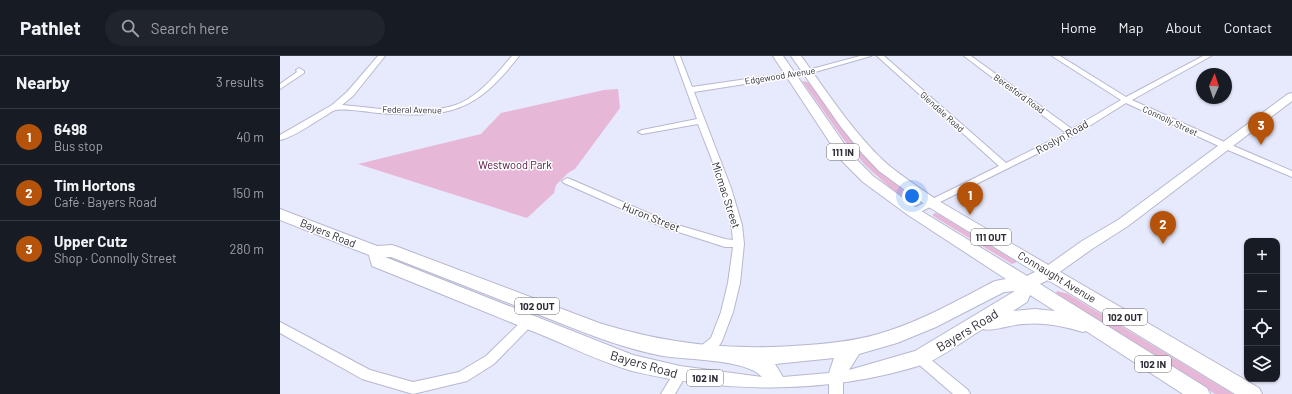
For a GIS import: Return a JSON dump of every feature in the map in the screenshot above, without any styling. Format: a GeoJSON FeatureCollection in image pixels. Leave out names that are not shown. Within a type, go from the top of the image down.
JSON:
{"type":"FeatureCollection","features":[{"type":"Feature","properties":{"kind":"main road","name":"Connaught Avenue"},"geometry":{"type":"LineString","coordinates":[[778,56],[846,158],[868,179],[913,212],[1200,394]]}},
{"type":"Feature","properties":{"kind":"main road","name":"Connaught Avenue"},"geometry":{"type":"LineString","coordinates":[[796,56],[831,106],[879,163],[932,203],[1252,394]]}},
{"type":"Feature","properties":{"kind":"main road","name":"Bayers Road"},"geometry":{"type":"LineString","coordinates":[[280,214],[376,252],[392,251],[595,329],[632,341],[664,348],[730,356],[774,356],[853,348],[891,338],[1001,286],[1027,284],[1049,272],[1087,245],[1123,223],[1292,96]]}},
{"type":"Feature","properties":{"kind":"main road","name":"Bayers Road"},"geometry":{"type":"LineString","coordinates":[[376,252],[378,262],[632,363],[680,375],[750,385],[836,388],[857,377],[920,358],[1021,297],[1027,284]]}},
{"type":"Feature","properties":{"kind":"main road"},"geometry":{"type":"LineString","coordinates":[[972,327],[1017,316],[1045,316],[1075,322],[1106,333]]}},
{"type":"Feature","properties":{"kind":"main road"},"geometry":{"type":"LineString","coordinates":[[836,388],[841,363],[853,348]]}},
{"type":"Feature","properties":{"kind":"main road"},"geometry":{"type":"LineString","coordinates":[[730,356],[754,361],[770,370],[778,386]]}},
{"type":"Feature","properties":{"kind":"street"},"geometry":{"type":"LineString","coordinates":[[280,138],[335,107],[350,94],[382,56]]}},
{"type":"Feature","properties":{"kind":"street","name":"Federal Avenue"},"geometry":{"type":"LineString","coordinates":[[335,107],[427,112],[447,110],[461,106],[472,100],[516,56]]}},
{"type":"Feature","properties":{"kind":"street","name":"Micmac Street"},"geometry":{"type":"LineString","coordinates":[[677,56],[726,188],[737,225],[739,244],[734,283],[722,326],[716,341],[700,353]]}},
{"type":"Feature","properties":{"kind":"street","name":"Edgewood Avenue"},"geometry":{"type":"LineString","coordinates":[[690,90],[808,72],[868,56]]}},
{"type":"Feature","properties":{"kind":"street","name":"Glendale Road"},"geometry":{"type":"LineString","coordinates":[[880,56],[1005,167]]}},
{"type":"Feature","properties":{"kind":"street","name":"Beresford Road"},"geometry":{"type":"LineString","coordinates":[[967,56],[1072,132]]}},
{"type":"Feature","properties":{"kind":"street","name":"Connolly Street"},"geometry":{"type":"LineString","coordinates":[[1055,56],[1126,100],[1226,146],[1292,174]]}},
{"type":"Feature","properties":{"kind":"street","name":"Roslyn Road"},"geometry":{"type":"LineString","coordinates":[[913,212],[1072,132],[1126,100],[1208,56]]}},
{"type":"Feature","properties":{"kind":"street"},"geometry":{"type":"LineString","coordinates":[[280,88],[302,72],[299,70]]}},
{"type":"Feature","properties":{"kind":"street"},"geometry":{"type":"LineString","coordinates":[[642,132],[701,121]]}},
{"type":"Feature","properties":{"kind":"street","name":"Huron Street"},"geometry":{"type":"LineString","coordinates":[[567,181],[667,225],[725,243],[739,244]]}},
{"type":"Feature","properties":{"kind":"street"},"geometry":{"type":"LineString","coordinates":[[280,327],[367,376],[413,388],[462,377],[490,360],[529,321]]}},
{"type":"Feature","properties":{"kind":"street"},"geometry":{"type":"LineString","coordinates":[[920,358],[963,394]]}},
{"type":"Feature","properties":{"kind":"street"},"geometry":{"type":"LineString","coordinates":[[668,394],[680,375]]}},
{"type":"Feature","properties":{"kind":"green space"},"geometry":{"type":"Polygon","coordinates":[[[802,81],[808,82],[876,167],[915,198],[917,201],[915,203],[905,201],[865,165],[844,140],[802,81]]]}},
{"type":"Feature","properties":{"kind":"green space","name":"Westwood Park"},"geometry":{"type":"Polygon","coordinates":[[[618,89],[620,108],[575,169],[568,173],[556,185],[554,193],[527,218],[358,164],[481,134],[501,113],[604,90],[618,89]]]}},
{"type":"Feature","properties":{"kind":"green space"},"geometry":{"type":"Polygon","coordinates":[[[936,213],[1017,262],[1012,264],[933,216],[933,214],[936,213]]]}},
{"type":"Feature","properties":{"kind":"green space"},"geometry":{"type":"Polygon","coordinates":[[[1057,291],[1068,294],[1233,394],[1215,394],[1063,299],[1056,293],[1057,291]]]}},
{"type":"Feature","properties":{"kind":"place","name":"Upper Cutz"},"geometry":{"type":"Point","coordinates":[1261,145]}},
{"type":"Feature","properties":{"kind":"place","name":"6498"},"geometry":{"type":"Point","coordinates":[970,215]}},
{"type":"Feature","properties":{"kind":"place","name":"Tim Hortons"},"geometry":{"type":"Point","coordinates":[1163,244]}}]}
